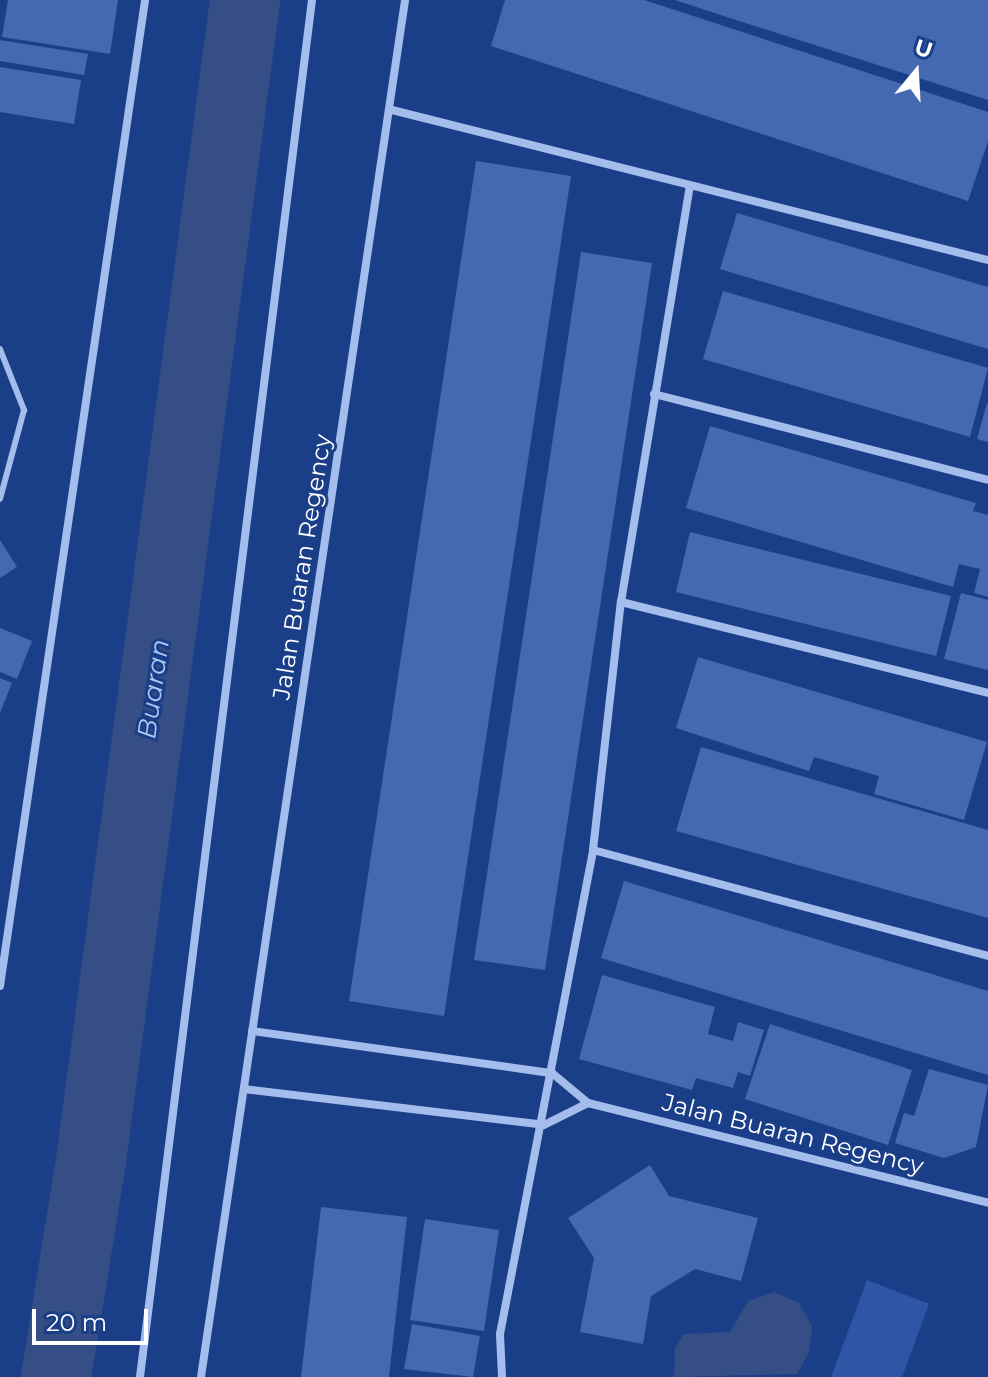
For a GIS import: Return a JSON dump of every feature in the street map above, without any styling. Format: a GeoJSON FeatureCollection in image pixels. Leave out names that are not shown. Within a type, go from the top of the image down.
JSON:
{"type":"FeatureCollection","features":[{"type":"Feature","properties":{"kind":"street"},"geometry":{"type":"LineString","coordinates":[[0,986],[145,0]]}},
{"type":"Feature","properties":{"kind":"street"},"geometry":{"type":"LineString","coordinates":[[140,1377],[312,0]]}},
{"type":"Feature","properties":{"kind":"street","name":"Jalan Buaran Regency"},"geometry":{"type":"LineString","coordinates":[[201,1377],[392,110],[405,0]]}},
{"type":"Feature","properties":{"kind":"street"},"geometry":{"type":"LineString","coordinates":[[392,110],[988,260]]}},
{"type":"Feature","properties":{"kind":"street"},"geometry":{"type":"LineString","coordinates":[[502,1377],[500,1334],[506,1294],[544,1125],[593,850],[621,602],[690,187]]}},
{"type":"Feature","properties":{"kind":"street"},"geometry":{"type":"LineString","coordinates":[[654,394],[988,480]]}},
{"type":"Feature","properties":{"kind":"street"},"geometry":{"type":"LineString","coordinates":[[621,602],[988,693]]}},
{"type":"Feature","properties":{"kind":"street"},"geometry":{"type":"LineString","coordinates":[[593,850],[988,956]]}},
{"type":"Feature","properties":{"kind":"street"},"geometry":{"type":"LineString","coordinates":[[252,1031],[552,1073]]}},
{"type":"Feature","properties":{"kind":"street","name":"Jalan Buaran Regency"},"geometry":{"type":"LineString","coordinates":[[552,1073],[588,1103],[988,1203]]}},
{"type":"Feature","properties":{"kind":"street"},"geometry":{"type":"LineString","coordinates":[[244,1089],[544,1125],[588,1103]]}},
{"type":"Feature","properties":{"kind":"lane"},"geometry":{"type":"LineString","coordinates":[[0,349],[24,410],[0,499]]}},
{"type":"Feature","properties":{"kind":"shaded area"},"geometry":{"type":"Polygon","coordinates":[[[867,1280],[929,1304],[902,1377],[831,1377],[867,1280]]]}},
{"type":"Feature","properties":{"kind":"shaded area"},"geometry":{"type":"Polygon","coordinates":[[[774,1292],[799,1303],[812,1326],[809,1352],[797,1374],[674,1377],[675,1348],[684,1334],[730,1332],[748,1301],[774,1292]]]}},
{"type":"Feature","properties":{"kind":"building"},"geometry":{"type":"Polygon","coordinates":[[[8,0],[118,0],[110,54],[2,37],[8,0]]]}},
{"type":"Feature","properties":{"kind":"building"},"geometry":{"type":"Polygon","coordinates":[[[505,0],[644,0],[988,112],[988,141],[968,201],[491,46],[505,0]]]}},
{"type":"Feature","properties":{"kind":"building"},"geometry":{"type":"Polygon","coordinates":[[[675,0],[988,0],[988,100],[739,21],[675,0]]]}},
{"type":"Feature","properties":{"kind":"building"},"geometry":{"type":"Polygon","coordinates":[[[0,40],[88,54],[84,75],[0,61],[0,40]]]}},
{"type":"Feature","properties":{"kind":"building"},"geometry":{"type":"Polygon","coordinates":[[[0,67],[81,80],[74,124],[0,112],[0,67]]]}},
{"type":"Feature","properties":{"kind":"building"},"geometry":{"type":"Polygon","coordinates":[[[476,161],[571,176],[444,1016],[349,1001],[476,161]]]}},
{"type":"Feature","properties":{"kind":"building"},"geometry":{"type":"Polygon","coordinates":[[[737,213],[988,287],[988,349],[720,269],[737,213]]]}},
{"type":"Feature","properties":{"kind":"building"},"geometry":{"type":"Polygon","coordinates":[[[581,252],[652,263],[545,970],[474,960],[581,252]]]}},
{"type":"Feature","properties":{"kind":"building"},"geometry":{"type":"Polygon","coordinates":[[[723,291],[988,368],[970,437],[703,359],[723,291]]]}},
{"type":"Feature","properties":{"kind":"building"},"geometry":{"type":"Polygon","coordinates":[[[988,403],[988,442],[977,439],[988,403]]]}},
{"type":"Feature","properties":{"kind":"building"},"geometry":{"type":"Polygon","coordinates":[[[710,426],[976,503],[973,511],[988,515],[988,597],[974,593],[980,569],[959,564],[953,587],[686,508],[710,426]]]}},
{"type":"Feature","properties":{"kind":"building"},"geometry":{"type":"Polygon","coordinates":[[[690,532],[951,596],[936,656],[676,592],[690,532]]]}},
{"type":"Feature","properties":{"kind":"building"},"geometry":{"type":"Polygon","coordinates":[[[0,540],[17,567],[0,578],[0,540]]]}},
{"type":"Feature","properties":{"kind":"building"},"geometry":{"type":"Polygon","coordinates":[[[961,593],[988,600],[988,670],[944,659],[961,593]]]}},
{"type":"Feature","properties":{"kind":"building"},"geometry":{"type":"Polygon","coordinates":[[[0,628],[32,641],[17,679],[0,672],[0,628]]]}},
{"type":"Feature","properties":{"kind":"building"},"geometry":{"type":"Polygon","coordinates":[[[698,657],[987,742],[964,820],[874,794],[879,776],[814,757],[809,771],[676,728],[698,657]]]}},
{"type":"Feature","properties":{"kind":"building"},"geometry":{"type":"Polygon","coordinates":[[[0,678],[12,683],[0,713],[0,678]]]}},
{"type":"Feature","properties":{"kind":"building"},"geometry":{"type":"Polygon","coordinates":[[[701,747],[988,830],[988,918],[676,831],[701,747]]]}},
{"type":"Feature","properties":{"kind":"building"},"geometry":{"type":"Polygon","coordinates":[[[624,881],[988,991],[988,1075],[601,958],[624,881]]]}},
{"type":"Feature","properties":{"kind":"building"},"geometry":{"type":"Polygon","coordinates":[[[602,975],[715,1007],[708,1034],[733,1041],[738,1022],[764,1030],[750,1076],[738,1072],[733,1088],[696,1078],[692,1090],[579,1059],[602,975]]]}},
{"type":"Feature","properties":{"kind":"building"},"geometry":{"type":"Polygon","coordinates":[[[770,1024],[912,1070],[888,1145],[745,1099],[770,1024]]]}},
{"type":"Feature","properties":{"kind":"building"},"geometry":{"type":"Polygon","coordinates":[[[929,1069],[988,1085],[976,1147],[944,1158],[895,1143],[904,1113],[914,1116],[929,1069]]]}},
{"type":"Feature","properties":{"kind":"building"},"geometry":{"type":"Polygon","coordinates":[[[650,1165],[669,1196],[758,1218],[741,1281],[695,1269],[651,1296],[643,1344],[580,1332],[594,1258],[568,1218],[650,1165]]]}},
{"type":"Feature","properties":{"kind":"building"},"geometry":{"type":"Polygon","coordinates":[[[321,1207],[407,1217],[389,1377],[301,1377],[321,1207]]]}},
{"type":"Feature","properties":{"kind":"building"},"geometry":{"type":"Polygon","coordinates":[[[425,1219],[499,1230],[484,1331],[410,1320],[425,1219]]]}},
{"type":"Feature","properties":{"kind":"building"},"geometry":{"type":"Polygon","coordinates":[[[412,1324],[480,1336],[473,1377],[404,1369],[412,1324]]]}},
{"type":"Feature","properties":{"kind":"waterway","name":"Buaran"},"geometry":{"type":"LineString","coordinates":[[56,1377],[91,1161],[245,0]]}}]}
